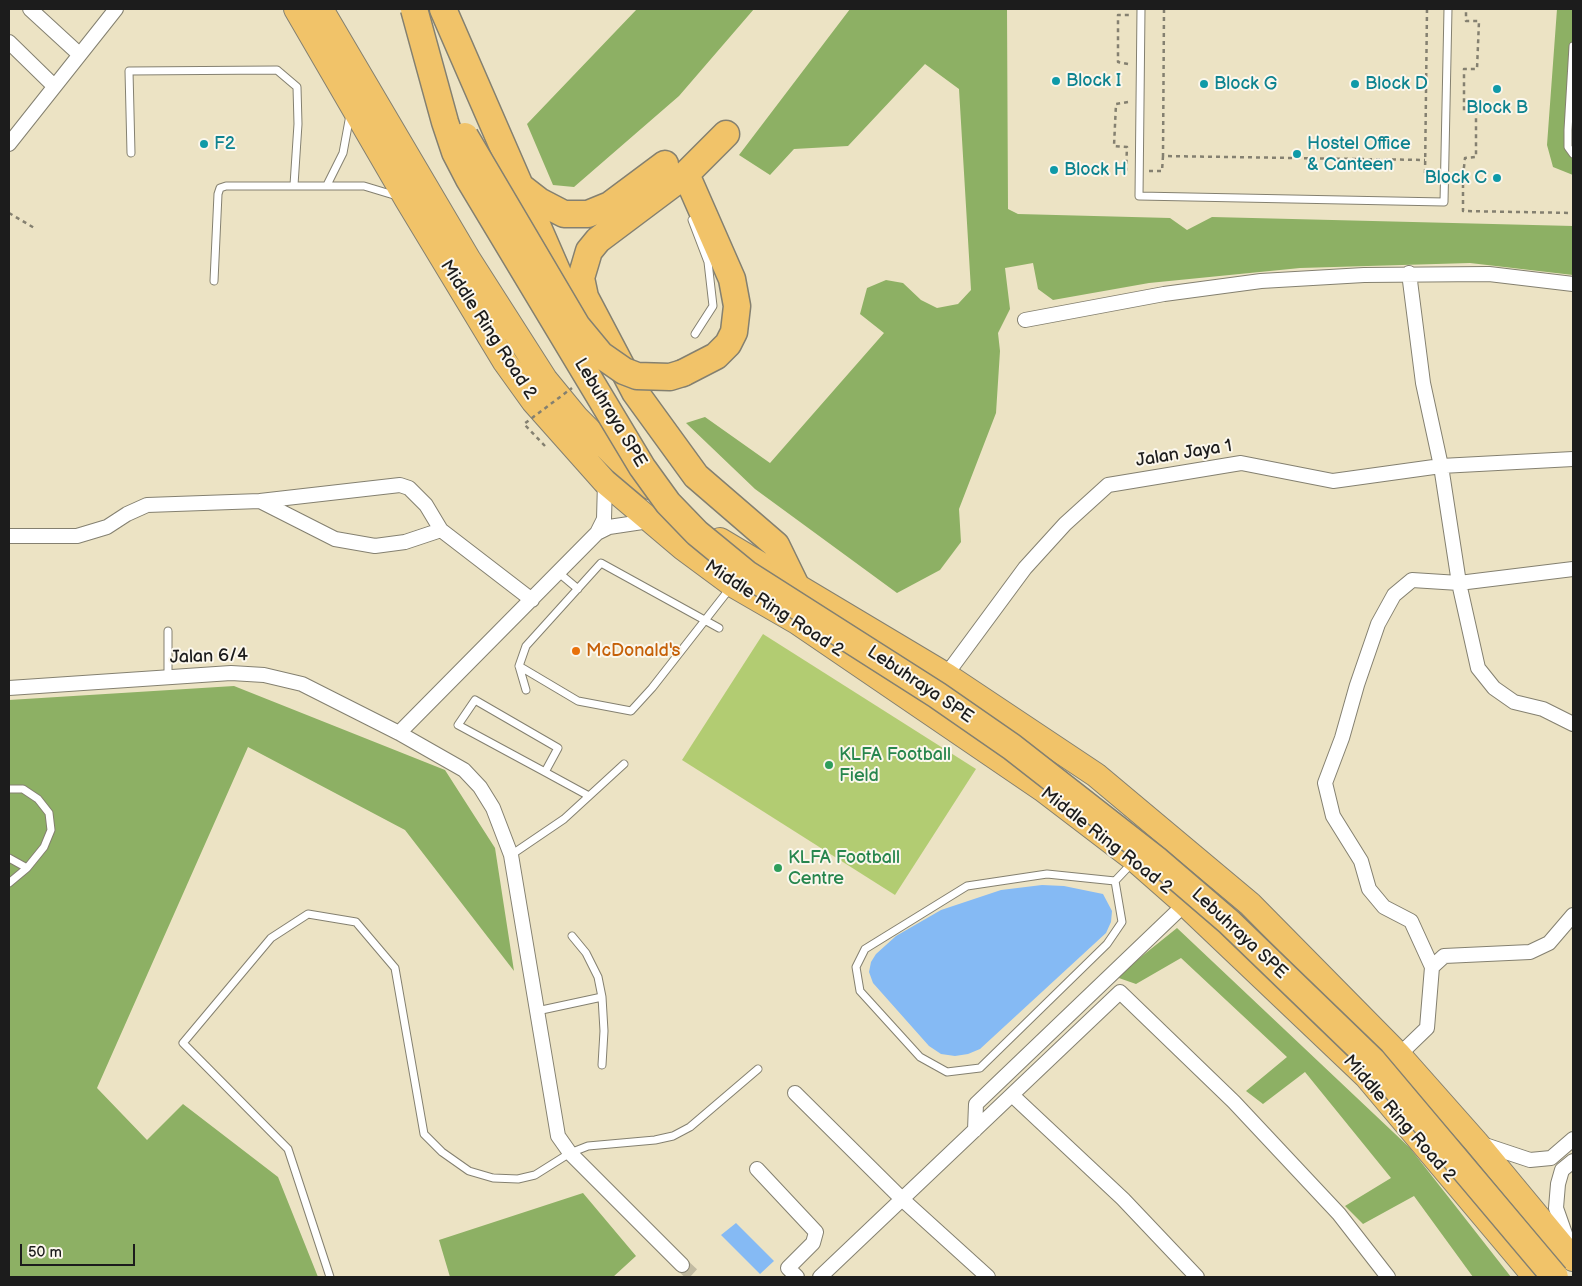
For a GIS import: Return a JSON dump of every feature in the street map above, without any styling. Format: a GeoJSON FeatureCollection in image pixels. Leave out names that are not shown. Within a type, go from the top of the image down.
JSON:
{"type":"FeatureCollection","features":[{"type":"Feature","properties":{"kind":"highway","name":"Middle Ring Road 2"},"geometry":{"type":"LineString","coordinates":[[296,9],[407,200],[522,386],[560,434],[604,482],[649,521],[733,585],[797,622],[1034,784],[1135,860],[1185,904],[1366,1076],[1535,1277]]}},
{"type":"Feature","properties":{"kind":"highway","name":"Middle Ring Road 2"},"geometry":{"type":"LineString","coordinates":[[322,9],[469,260],[552,389],[577,418],[620,461],[694,522],[750,559],[946,675],[1096,775],[1236,892],[1399,1055],[1476,1142],[1573,1259]]}},
{"type":"Feature","properties":{"kind":"highway","name":"Lebuhraya SPE"},"geometry":{"type":"LineString","coordinates":[[414,9],[456,152],[469,179],[642,467],[668,503],[697,533],[748,574],[929,690],[1012,746],[1158,862],[1215,910],[1372,1060],[1555,1277]]}},
{"type":"Feature","properties":{"kind":"highway","name":"Lebuhraya SPE"},"geometry":{"type":"LineString","coordinates":[[444,9],[576,315],[623,394],[646,425],[696,476]]}},
{"type":"Feature","properties":{"kind":"highway"},"geometry":{"type":"LineString","coordinates":[[432,75],[466,138],[578,326],[601,355],[624,371],[638,376],[670,377],[683,373],[716,356],[728,344],[734,332],[737,306],[732,279],[677,177]]}},
{"type":"Feature","properties":{"kind":"highway"},"geometry":{"type":"LineString","coordinates":[[726,134],[677,177],[598,240],[589,251],[581,278],[585,298],[635,392],[696,476],[776,545],[795,584]]}},
{"type":"Feature","properties":{"kind":"highway"},"geometry":{"type":"LineString","coordinates":[[521,186],[539,201],[564,214],[588,214],[677,177]]}},
{"type":"Feature","properties":{"kind":"street"},"geometry":{"type":"LineString","coordinates":[[30,9],[79,54]]}},
{"type":"Feature","properties":{"kind":"street"},"geometry":{"type":"LineString","coordinates":[[9,144],[53,85],[116,9]]}},
{"type":"Feature","properties":{"kind":"street"},"geometry":{"type":"LineString","coordinates":[[9,42],[53,85]]}},
{"type":"Feature","properties":{"kind":"street"},"geometry":{"type":"LineString","coordinates":[[1024,320],[1164,294],[1261,281],[1409,273],[1490,274],[1573,284]]}},
{"type":"Feature","properties":{"kind":"street"},"geometry":{"type":"LineString","coordinates":[[1409,273],[1423,383],[1441,466],[1459,583],[1478,668],[1494,688],[1514,702],[1543,709],[1573,724]]}},
{"type":"Feature","properties":{"kind":"street","name":"Jalan Jaya 1"},"geometry":{"type":"LineString","coordinates":[[946,675],[1025,568],[1065,524],[1108,485],[1241,464],[1333,481],[1441,466],[1573,459]]}},
{"type":"Feature","properties":{"kind":"street"},"geometry":{"type":"LineString","coordinates":[[598,533],[604,519],[604,482]]}},
{"type":"Feature","properties":{"kind":"street"},"geometry":{"type":"LineString","coordinates":[[9,536],[77,536],[108,528],[127,514],[147,505],[260,501],[400,485],[409,488],[426,505],[442,530],[532,600]]}},
{"type":"Feature","properties":{"kind":"street"},"geometry":{"type":"LineString","coordinates":[[260,501],[335,539],[375,546],[405,542],[442,530]]}},
{"type":"Feature","properties":{"kind":"street"},"geometry":{"type":"LineString","coordinates":[[399,733],[598,533],[609,527],[649,521]]}},
{"type":"Feature","properties":{"kind":"street"},"geometry":{"type":"LineString","coordinates":[[1399,1055],[1427,1028],[1432,967],[1420,945],[1411,921],[1384,907],[1369,889],[1361,862],[1333,816],[1325,783],[1342,738],[1357,685],[1378,624],[1394,595],[1412,580],[1459,583],[1573,569]]}},
{"type":"Feature","properties":{"kind":"street","name":"Jalan 6/4"},"geometry":{"type":"LineString","coordinates":[[9,688],[231,673],[264,674],[302,684],[399,733],[464,770],[480,787],[493,808],[511,855],[558,1136],[570,1153],[682,1265]]}},
{"type":"Feature","properties":{"kind":"street"},"geometry":{"type":"LineString","coordinates":[[975,1130],[976,1104],[1185,904]]}},
{"type":"Feature","properties":{"kind":"street"},"geometry":{"type":"LineString","coordinates":[[1432,967],[1444,956],[1530,952],[1549,943],[1573,915]]}},
{"type":"Feature","properties":{"kind":"street"},"geometry":{"type":"LineString","coordinates":[[820,1277],[1120,992],[1234,1102],[1339,1214],[1388,1277]]}},
{"type":"Feature","properties":{"kind":"street"},"geometry":{"type":"LineString","coordinates":[[795,1093],[903,1200],[988,1277]]}},
{"type":"Feature","properties":{"kind":"street"},"geometry":{"type":"LineString","coordinates":[[1012,1095],[1123,1199],[1197,1277]]}},
{"type":"Feature","properties":{"kind":"street"},"geometry":{"type":"LineString","coordinates":[[1476,1142],[1530,1160],[1551,1158],[1573,1139]]}},
{"type":"Feature","properties":{"kind":"street"},"geometry":{"type":"LineString","coordinates":[[1573,1162],[1562,1170],[1558,1184],[1556,1208],[1573,1259]]}},
{"type":"Feature","properties":{"kind":"street"},"geometry":{"type":"LineString","coordinates":[[757,1169],[816,1232],[813,1243],[788,1268],[797,1277]]}},
{"type":"Feature","properties":{"kind":"lane"},"geometry":{"type":"LineString","coordinates":[[1141,9],[1139,196],[1444,202],[1448,9]]}},
{"type":"Feature","properties":{"kind":"lane"},"geometry":{"type":"LineString","coordinates":[[1573,46],[1568,130],[1568,147],[1573,154]]}},
{"type":"Feature","properties":{"kind":"lane"},"geometry":{"type":"LineString","coordinates":[[132,154],[129,71],[277,70],[297,87],[298,124],[294,185]]}},
{"type":"Feature","properties":{"kind":"lane"},"geometry":{"type":"LineString","coordinates":[[326,185],[343,153],[352,104]]}},
{"type":"Feature","properties":{"kind":"lane"},"geometry":{"type":"LineString","coordinates":[[214,281],[218,194],[220,188],[226,186],[294,185],[364,186],[407,200]]}},
{"type":"Feature","properties":{"kind":"lane"},"geometry":{"type":"LineString","coordinates":[[691,216],[708,262],[713,306],[695,334]]}},
{"type":"Feature","properties":{"kind":"lane"},"geometry":{"type":"LineString","coordinates":[[526,690],[519,666],[526,646],[600,563],[719,628]]}},
{"type":"Feature","properties":{"kind":"lane"},"geometry":{"type":"LineString","coordinates":[[559,573],[578,589]]}},
{"type":"Feature","properties":{"kind":"lane"},"geometry":{"type":"LineString","coordinates":[[519,666],[578,701],[631,711],[733,585]]}},
{"type":"Feature","properties":{"kind":"lane"},"geometry":{"type":"LineString","coordinates":[[168,631],[168,677]]}},
{"type":"Feature","properties":{"kind":"lane"},"geometry":{"type":"LineString","coordinates":[[545,772],[558,748],[475,700],[458,725],[589,796]]}},
{"type":"Feature","properties":{"kind":"lane"},"geometry":{"type":"LineString","coordinates":[[511,855],[564,819],[624,764]]}},
{"type":"Feature","properties":{"kind":"lane"},"geometry":{"type":"LineString","coordinates":[[9,789],[23,789],[38,799],[49,813],[51,830],[44,847],[27,868],[9,883]]}},
{"type":"Feature","properties":{"kind":"lane"},"geometry":{"type":"LineString","coordinates":[[9,858],[27,868]]}},
{"type":"Feature","properties":{"kind":"lane"},"geometry":{"type":"LineString","coordinates":[[1115,881],[1135,860]]}},
{"type":"Feature","properties":{"kind":"lane"},"geometry":{"type":"LineString","coordinates":[[1047,874],[1115,881],[1122,922],[1107,944],[980,1068],[948,1072],[920,1057],[860,991],[856,967],[865,949],[967,886],[1047,874]]}},
{"type":"Feature","properties":{"kind":"lane"},"geometry":{"type":"LineString","coordinates":[[330,1277],[288,1149],[183,1043],[271,938],[308,914],[356,922],[394,968],[424,1134],[442,1152],[469,1171],[493,1178],[518,1179],[535,1175],[570,1153],[588,1146],[655,1140],[674,1136],[690,1127],[758,1069]]}},
{"type":"Feature","properties":{"kind":"lane"},"geometry":{"type":"LineString","coordinates":[[572,936],[586,953],[598,977],[602,997],[604,1031],[602,1064]]}},
{"type":"Feature","properties":{"kind":"lane"},"geometry":{"type":"LineString","coordinates":[[537,1010],[602,997]]}},
{"type":"Feature","properties":{"kind":"path"},"geometry":{"type":"LineString","coordinates":[[1128,71],[1128,63],[1118,62],[1118,15],[1129,15],[1129,9]]}},
{"type":"Feature","properties":{"kind":"path"},"geometry":{"type":"LineString","coordinates":[[1128,96],[1128,104],[1116,104],[1114,146],[1127,146],[1126,171],[1162,171],[1164,9]]}},
{"type":"Feature","properties":{"kind":"path"},"geometry":{"type":"LineString","coordinates":[[1163,156],[1425,160]]}},
{"type":"Feature","properties":{"kind":"path"},"geometry":{"type":"LineString","coordinates":[[1463,176],[1463,211],[1573,213]]}},
{"type":"Feature","properties":{"kind":"path"},"geometry":{"type":"LineString","coordinates":[[9,213],[36,229]]}},
{"type":"Feature","properties":{"kind":"path"},"geometry":{"type":"LineString","coordinates":[[545,446],[524,424],[579,382]]}},
{"type":"Feature","properties":{"kind":"green space"},"geometry":{"type":"Polygon","coordinates":[[[637,9],[754,9],[679,96],[574,187],[553,185],[527,124],[637,9]]]}},
{"type":"Feature","properties":{"kind":"green space"},"geometry":{"type":"Polygon","coordinates":[[[850,9],[1007,9],[1008,209],[1018,214],[1170,218],[1187,230],[1212,217],[1573,226],[1573,275],[1470,263],[1300,268],[1149,283],[1053,300],[1038,289],[1033,263],[1005,268],[1010,309],[998,333],[1000,351],[996,413],[959,509],[961,542],[940,570],[897,593],[755,489],[686,423],[705,417],[770,463],[884,333],[860,314],[867,288],[886,280],[903,283],[921,300],[937,308],[958,304],[971,290],[959,89],[925,64],[848,146],[794,149],[770,175],[739,155],[850,9]]]}},
{"type":"Feature","properties":{"kind":"green space"},"geometry":{"type":"Polygon","coordinates":[[[1557,9],[1573,9],[1573,175],[1553,167],[1547,145],[1557,9]]]}},
{"type":"Feature","properties":{"kind":"green space","name":"KLFA Football Field"},"geometry":{"type":"Polygon","coordinates":[[[763,634],[976,769],[895,895],[682,760],[763,634]]]}},
{"type":"Feature","properties":{"kind":"green space"},"geometry":{"type":"Polygon","coordinates":[[[234,686],[445,770],[495,848],[514,971],[405,830],[248,747],[97,1088],[147,1140],[183,1104],[278,1177],[318,1277],[9,1277],[9,700],[234,686]]]}},
{"type":"Feature","properties":{"kind":"green space"},"geometry":{"type":"Polygon","coordinates":[[[1177,928],[1410,1148],[1511,1277],[1473,1277],[1414,1196],[1363,1224],[1345,1206],[1391,1178],[1305,1072],[1263,1104],[1246,1091],[1287,1057],[1181,958],[1136,984],[1116,977],[1177,928]]]}},
{"type":"Feature","properties":{"kind":"green space"},"geometry":{"type":"Polygon","coordinates":[[[583,1193],[636,1256],[613,1277],[450,1277],[439,1240],[583,1193]]]}},
{"type":"Feature","properties":{"kind":"water"},"geometry":{"type":"Polygon","coordinates":[[[1042,885],[1064,886],[1103,894],[1112,911],[1111,922],[1106,933],[980,1049],[968,1054],[955,1056],[941,1054],[929,1046],[873,983],[869,972],[871,962],[876,954],[896,936],[941,910],[1001,890],[1042,885]]]}},
{"type":"Feature","properties":{"kind":"water"},"geometry":{"type":"Polygon","coordinates":[[[736,1223],[774,1261],[760,1274],[721,1235],[736,1223]]]}},
{"type":"Feature","properties":{"kind":"tunnel"},"geometry":{"type":"LineString","coordinates":[[682,1265],[695,1277]]}},
{"type":"Feature","properties":{"kind":"place","name":"Block I"},"geometry":{"type":"Point","coordinates":[1056,81]}},
{"type":"Feature","properties":{"kind":"place","name":"Block G"},"geometry":{"type":"Point","coordinates":[1204,84]}},
{"type":"Feature","properties":{"kind":"place","name":"Block D"},"geometry":{"type":"Point","coordinates":[1355,84]}},
{"type":"Feature","properties":{"kind":"place","name":"Block B"},"geometry":{"type":"Point","coordinates":[1497,89]}},
{"type":"Feature","properties":{"kind":"place","name":"F2"},"geometry":{"type":"Point","coordinates":[204,144]}},
{"type":"Feature","properties":{"kind":"place","name":"Hostel Office & Canteen"},"geometry":{"type":"Point","coordinates":[1297,154]}},
{"type":"Feature","properties":{"kind":"place","name":"Block H"},"geometry":{"type":"Point","coordinates":[1054,170]}},
{"type":"Feature","properties":{"kind":"place","name":"Block C"},"geometry":{"type":"Point","coordinates":[1497,178]}},
{"type":"Feature","properties":{"kind":"place","name":"McDonald's"},"geometry":{"type":"Point","coordinates":[576,651]}},
{"type":"Feature","properties":{"kind":"place","name":"KLFA Football Field"},"geometry":{"type":"Point","coordinates":[829,765]}},
{"type":"Feature","properties":{"kind":"place","name":"KLFA Football Centre"},"geometry":{"type":"Point","coordinates":[778,868]}}]}
